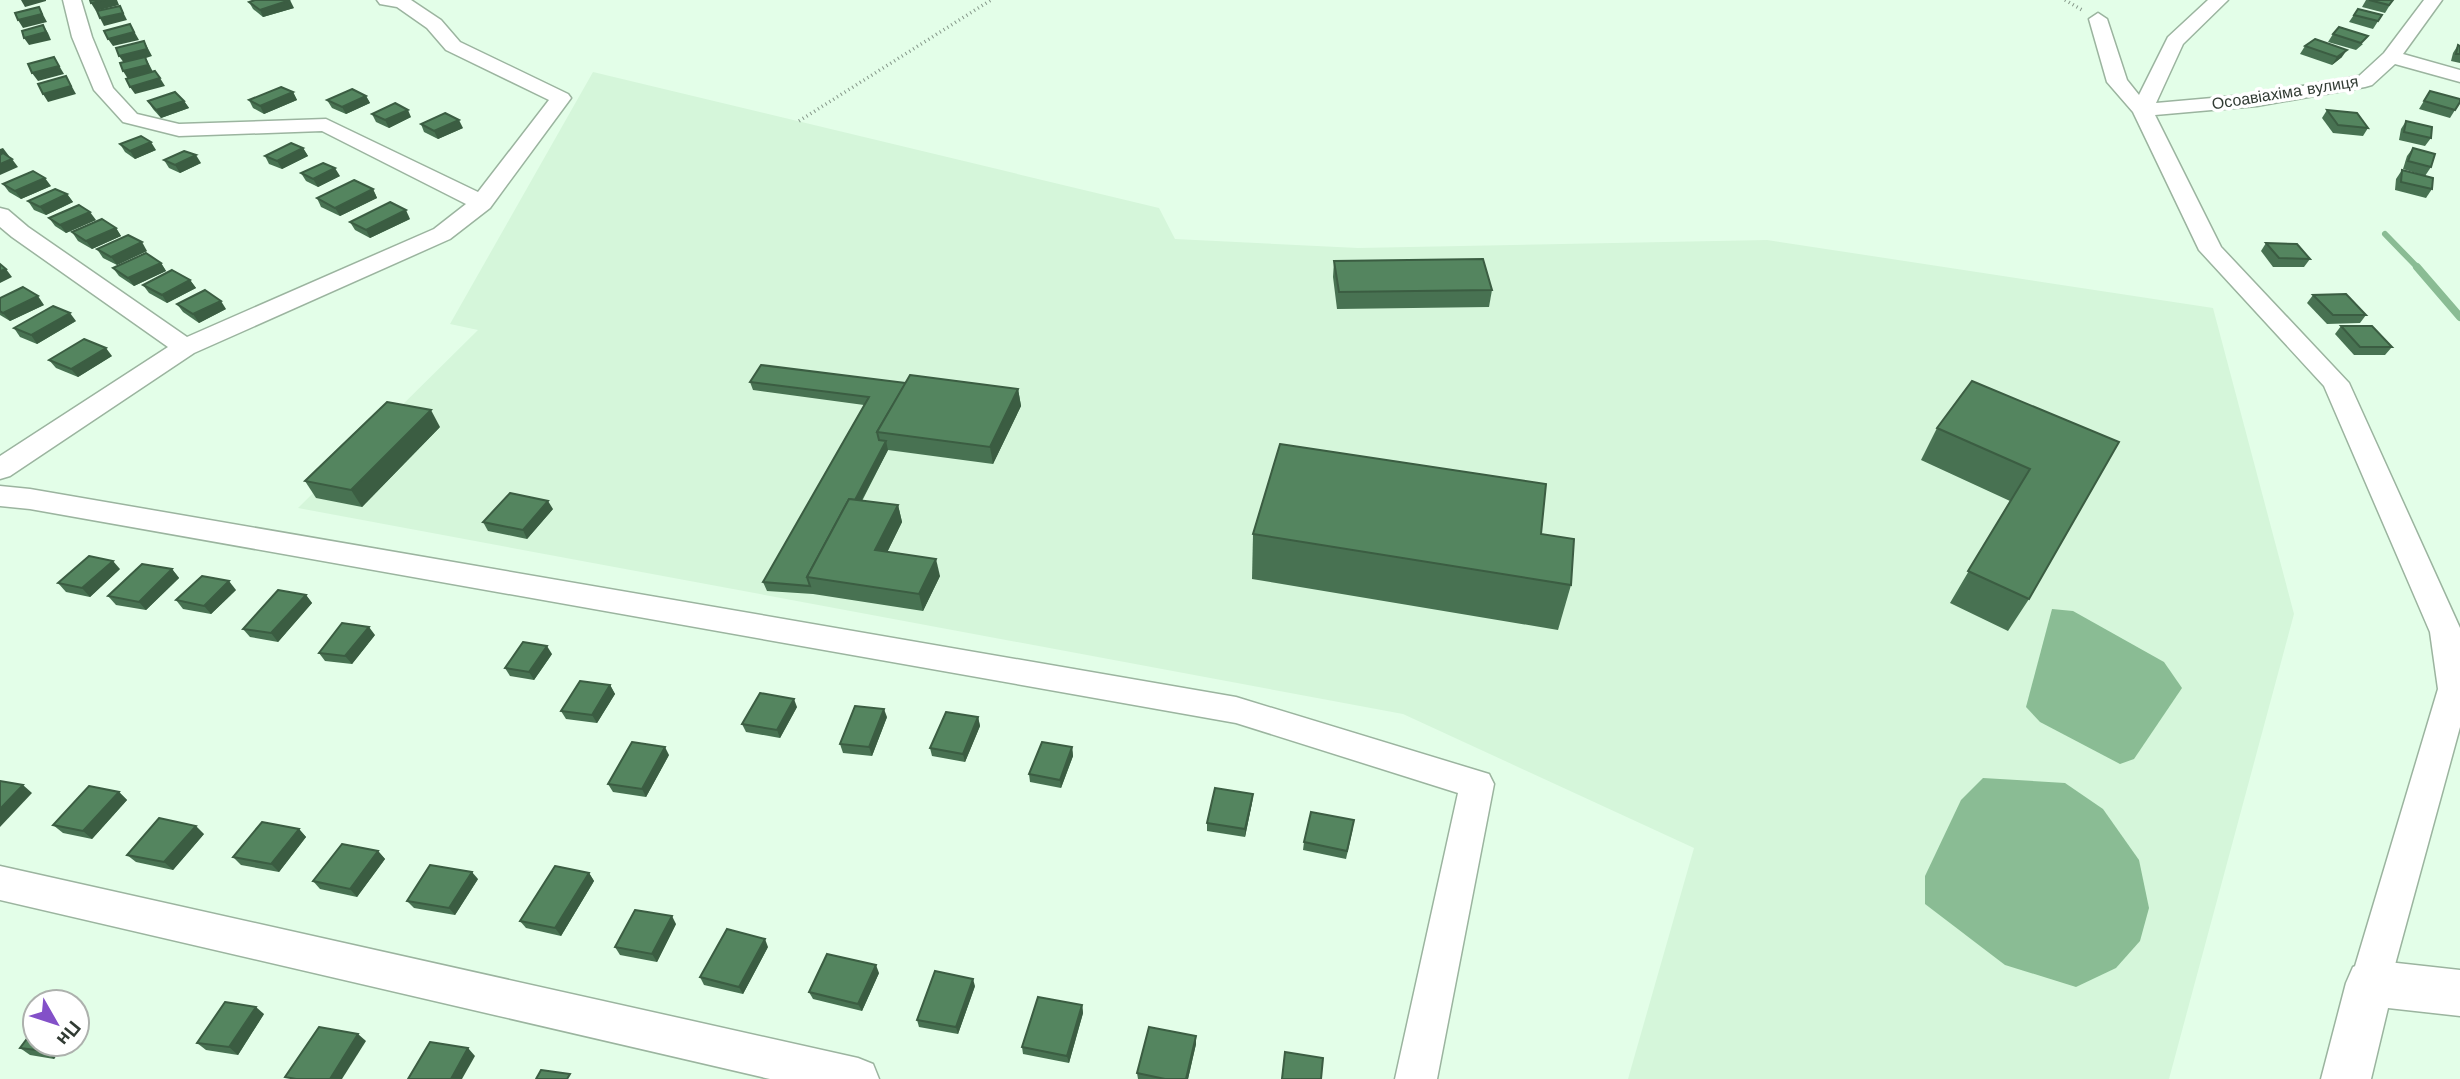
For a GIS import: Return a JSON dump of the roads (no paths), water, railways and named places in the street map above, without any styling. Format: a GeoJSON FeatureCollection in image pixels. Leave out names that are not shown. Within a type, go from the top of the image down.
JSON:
{"type":"FeatureCollection","features":[{"type":"Feature","properties":{"kind":"street"},"geometry":{"type":"LineString","coordinates":[[72,0],[82,37],[104,90],[131,118],[179,130],[326,125],[482,203]]}},
{"type":"Feature","properties":{"kind":"street"},"geometry":{"type":"LineString","coordinates":[[0,468],[186,347],[442,234],[482,203],[561,99],[453,46],[433,24],[402,2],[386,0]]}},
{"type":"Feature","properties":{"kind":"street"},"geometry":{"type":"LineString","coordinates":[[2142,110],[2175,41],[2219,0]]}},
{"type":"Feature","properties":{"kind":"street","name":"Осоавіахіма вулиця"},"geometry":{"type":"LineString","coordinates":[[2142,110],[2257,100],[2365,81],[2391,57],[2433,0]]}},
{"type":"Feature","properties":{"kind":"street"},"geometry":{"type":"LineString","coordinates":[[2098,19],[2117,82],[2142,110],[2211,250],[2336,383],[2446,632],[2454,689],[2370,983],[2346,1079]]}},
{"type":"Feature","properties":{"kind":"street"},"geometry":{"type":"LineString","coordinates":[[2391,57],[2460,76]]}},
{"type":"Feature","properties":{"kind":"street"},"geometry":{"type":"LineString","coordinates":[[0,215],[20,232],[186,347]]}},
{"type":"Feature","properties":{"kind":"street"},"geometry":{"type":"LineString","coordinates":[[0,520],[15,498],[1236,710],[1477,784],[1416,1079]]}},
{"type":"Feature","properties":{"kind":"street"},"geometry":{"type":"LineString","coordinates":[[0,883],[858,1079]]}},
{"type":"Feature","properties":{"kind":"street"},"geometry":{"type":"LineString","coordinates":[[2370,983],[2460,993]]}},
{"type":"Feature","properties":{"kind":"waterway"},"geometry":{"type":"LineString","coordinates":[[2385,234],[2419,269]]}},
{"type":"Feature","properties":{"kind":"waterway"},"geometry":{"type":"LineString","coordinates":[[2417,267],[2460,317]]}}]}
